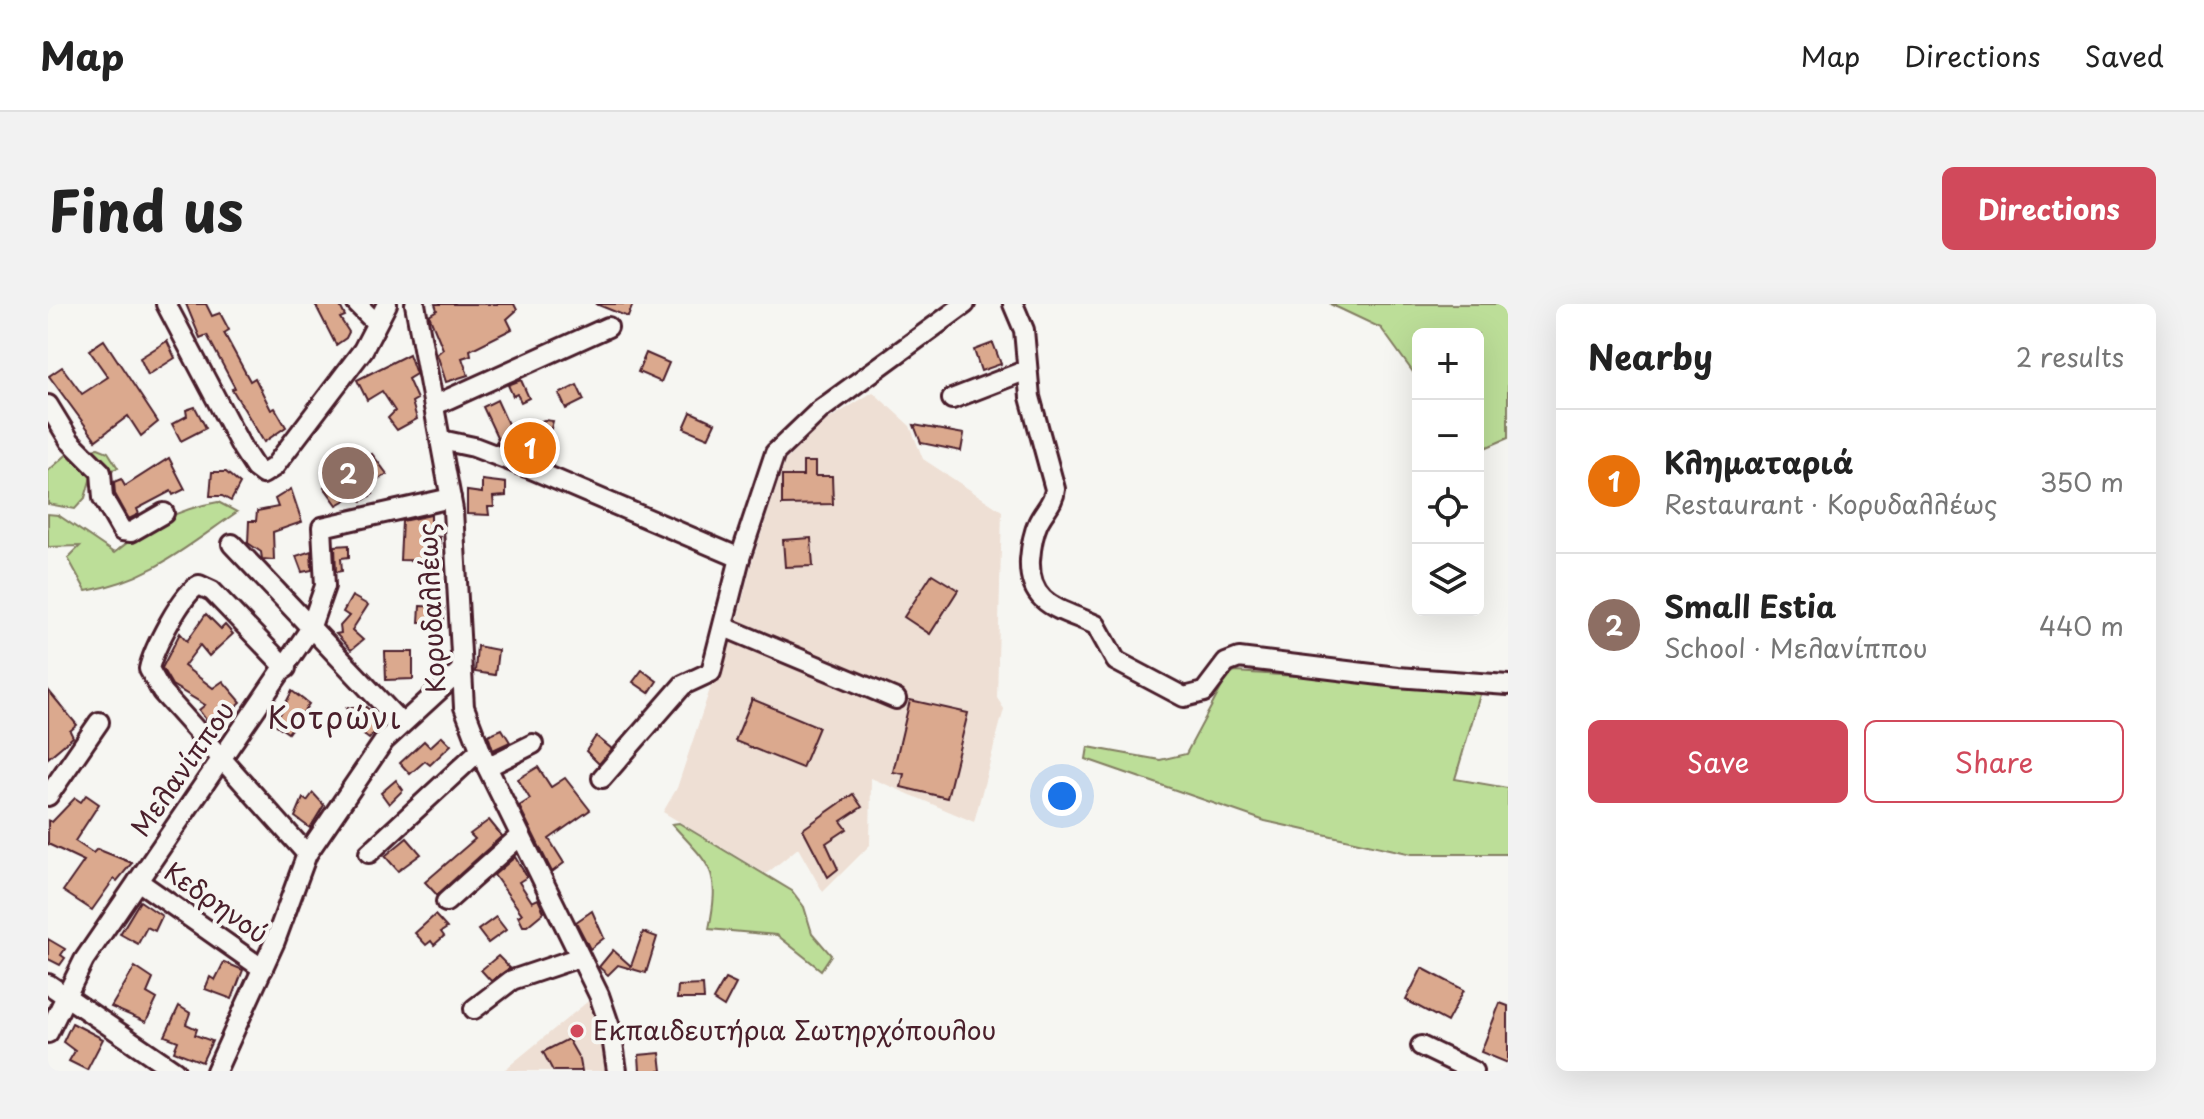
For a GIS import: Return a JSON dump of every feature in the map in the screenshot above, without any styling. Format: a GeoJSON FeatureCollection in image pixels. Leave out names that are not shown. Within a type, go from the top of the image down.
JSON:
{"type":"FeatureCollection","features":[{"type":"Feature","properties":{"kind":"street"},"geometry":{"type":"LineString","coordinates":[[166,304],[242,448],[255,468],[265,474],[363,350],[387,304]]}},
{"type":"Feature","properties":{"kind":"street"},"geometry":{"type":"LineString","coordinates":[[357,304],[376,323]]}},
{"type":"Feature","properties":{"kind":"street","name":"Κορυδαλλέως"},"geometry":{"type":"LineString","coordinates":[[415,304],[451,498],[459,672],[464,707],[484,759],[610,1025],[617,1071]]}},
{"type":"Feature","properties":{"kind":"street"},"geometry":{"type":"LineString","coordinates":[[602,778],[683,685],[711,672],[740,558],[775,453],[820,410],[965,304]]}},
{"type":"Feature","properties":{"kind":"street"},"geometry":{"type":"LineString","coordinates":[[1013,304],[1025,335],[1030,397],[1055,489],[1054,498],[1033,535],[1032,585],[1036,593],[1065,614],[1096,625],[1111,656],[1120,664],[1184,697],[1204,692],[1226,663],[1239,658],[1409,679],[1508,685]]}},
{"type":"Feature","properties":{"kind":"street"},"geometry":{"type":"LineString","coordinates":[[435,405],[608,327]]}},
{"type":"Feature","properties":{"kind":"street"},"geometry":{"type":"LineString","coordinates":[[952,399],[1027,370]]}},
{"type":"Feature","properties":{"kind":"street"},"geometry":{"type":"LineString","coordinates":[[48,405],[70,441],[101,472],[103,498],[122,531],[131,532],[164,513]]}},
{"type":"Feature","properties":{"kind":"street"},"geometry":{"type":"LineString","coordinates":[[441,440],[474,447],[529,468],[740,558]]}},
{"type":"Feature","properties":{"kind":"street","name":"Μελανίππου"},"geometry":{"type":"LineString","coordinates":[[48,1033],[64,996],[138,881],[310,629],[325,586],[323,526],[451,498]]}},
{"type":"Feature","properties":{"kind":"street"},"geometry":{"type":"LineString","coordinates":[[232,544],[401,723]]}},
{"type":"Feature","properties":{"kind":"street"},"geometry":{"type":"LineString","coordinates":[[286,668],[212,591],[199,585],[190,591],[149,669],[156,685],[307,854]]}},
{"type":"Feature","properties":{"kind":"street"},"geometry":{"type":"LineString","coordinates":[[724,627],[896,699]]}},
{"type":"Feature","properties":{"kind":"street"},"geometry":{"type":"LineString","coordinates":[[216,1071],[263,969],[307,854],[384,741],[401,723],[422,710],[459,672]]}},
{"type":"Feature","properties":{"kind":"street"},"geometry":{"type":"LineString","coordinates":[[48,796],[99,722]]}},
{"type":"Feature","properties":{"kind":"street"},"geometry":{"type":"LineString","coordinates":[[369,853],[484,759],[533,744]]}},
{"type":"Feature","properties":{"kind":"street"},"geometry":{"type":"LineString","coordinates":[[446,902],[520,836]]}},
{"type":"Feature","properties":{"kind":"street","name":"Κεδρηνού"},"geometry":{"type":"LineString","coordinates":[[138,881],[263,969]]}},
{"type":"Feature","properties":{"kind":"street"},"geometry":{"type":"LineString","coordinates":[[474,1009],[512,980],[580,957]]}},
{"type":"Feature","properties":{"kind":"street"},"geometry":{"type":"LineString","coordinates":[[48,984],[175,1071]]}},
{"type":"Feature","properties":{"kind":"street"},"geometry":{"type":"LineString","coordinates":[[1421,1046],[1473,1071]]}},
{"type":"Feature","properties":{"kind":"shaded area"},"geometry":{"type":"Polygon","coordinates":[[[873,392],[910,426],[923,459],[1002,511],[997,698],[1004,709],[974,822],[871,778],[870,845],[823,892],[798,848],[766,874],[663,812],[677,788],[728,635],[899,691],[736,626],[751,565],[785,461],[821,424],[873,392]]]}},
{"type":"Feature","properties":{"kind":"shaded area","name":"Εκπαιδευτήρια Σωτηρχόπουλου"},"geometry":{"type":"Polygon","coordinates":[[[592,998],[605,1041],[609,1071],[503,1071],[592,998]]]}},
{"type":"Feature","properties":{"kind":"green space"},"geometry":{"type":"Polygon","coordinates":[[[1330,304],[1508,304],[1508,438],[1484,448],[1484,328],[1412,328],[1412,371],[1381,328],[1330,304]]]}},
{"type":"Feature","properties":{"kind":"green space"},"geometry":{"type":"Polygon","coordinates":[[[98,448],[108,452],[118,468],[91,477],[85,498],[75,509],[48,504],[48,471],[71,451],[98,448]]]}},
{"type":"Feature","properties":{"kind":"green space"},"geometry":{"type":"Polygon","coordinates":[[[218,502],[237,512],[166,561],[108,586],[86,591],[68,558],[80,546],[48,547],[48,514],[58,515],[114,553],[163,520],[218,502]]]}},
{"type":"Feature","properties":{"kind":"green space"},"geometry":{"type":"Polygon","coordinates":[[[1235,672],[1482,688],[1455,779],[1508,788],[1508,854],[1412,854],[1265,821],[1086,759],[1088,747],[1160,760],[1186,754],[1227,677],[1235,672]]]}},
{"type":"Feature","properties":{"kind":"green space"},"geometry":{"type":"Polygon","coordinates":[[[679,823],[792,891],[804,907],[812,933],[831,955],[821,970],[777,935],[709,929],[714,893],[710,870],[672,824],[679,823]]]}},
{"type":"Feature","properties":{"kind":"building"},"geometry":{"type":"Polygon","coordinates":[[[186,304],[206,304],[212,316],[220,313],[229,330],[224,333],[250,381],[255,378],[271,410],[275,408],[286,427],[264,442],[232,389],[235,388],[207,335],[200,338],[186,304]]]}},
{"type":"Feature","properties":{"kind":"building"},"geometry":{"type":"Polygon","coordinates":[[[315,304],[339,304],[345,316],[340,318],[349,332],[336,345],[315,304]]]}},
{"type":"Feature","properties":{"kind":"building"},"geometry":{"type":"Polygon","coordinates":[[[435,304],[514,304],[517,310],[507,319],[512,329],[470,350],[471,355],[462,358],[468,375],[446,382],[437,354],[443,349],[429,315],[437,310],[435,304]]]}},
{"type":"Feature","properties":{"kind":"building"},"geometry":{"type":"Polygon","coordinates":[[[596,304],[633,304],[628,317],[596,304]]]}},
{"type":"Feature","properties":{"kind":"building"},"geometry":{"type":"Polygon","coordinates":[[[104,340],[158,422],[141,436],[128,416],[96,440],[49,376],[62,367],[82,394],[108,377],[89,350],[104,340]]]}},
{"type":"Feature","properties":{"kind":"building"},"geometry":{"type":"Polygon","coordinates":[[[167,341],[175,358],[148,375],[140,358],[167,341]]]}},
{"type":"Feature","properties":{"kind":"building"},"geometry":{"type":"Polygon","coordinates":[[[993,343],[1001,364],[981,371],[974,350],[993,343]]]}},
{"type":"Feature","properties":{"kind":"building"},"geometry":{"type":"Polygon","coordinates":[[[646,353],[669,363],[661,382],[638,372],[646,353]]]}},
{"type":"Feature","properties":{"kind":"building"},"geometry":{"type":"Polygon","coordinates":[[[409,354],[416,374],[408,379],[417,399],[412,402],[417,419],[397,430],[388,418],[395,411],[382,391],[367,400],[357,380],[409,354]]]}},
{"type":"Feature","properties":{"kind":"building"},"geometry":{"type":"Polygon","coordinates":[[[521,380],[529,398],[521,402],[517,394],[513,396],[508,385],[521,380]]]}},
{"type":"Feature","properties":{"kind":"building"},"geometry":{"type":"Polygon","coordinates":[[[577,385],[584,400],[566,409],[559,394],[577,385]]]}},
{"type":"Feature","properties":{"kind":"building"},"geometry":{"type":"Polygon","coordinates":[[[497,400],[512,433],[544,420],[553,421],[542,460],[496,442],[498,439],[483,407],[497,400]]]}},
{"type":"Feature","properties":{"kind":"building"},"geometry":{"type":"Polygon","coordinates":[[[195,407],[206,428],[181,441],[172,424],[187,416],[186,410],[195,407]]]}},
{"type":"Feature","properties":{"kind":"building"},"geometry":{"type":"Polygon","coordinates":[[[691,412],[715,423],[708,438],[684,428],[691,412]]]}},
{"type":"Feature","properties":{"kind":"building"},"geometry":{"type":"Polygon","coordinates":[[[914,425],[964,434],[961,451],[921,443],[914,425]]]}},
{"type":"Feature","properties":{"kind":"building"},"geometry":{"type":"Polygon","coordinates":[[[342,447],[357,466],[372,454],[387,474],[367,486],[373,494],[362,501],[355,495],[337,505],[324,487],[341,474],[330,457],[342,447]]]}},
{"type":"Feature","properties":{"kind":"building"},"geometry":{"type":"Polygon","coordinates":[[[169,458],[185,489],[173,495],[171,491],[137,509],[139,514],[129,519],[115,494],[114,482],[121,479],[125,486],[169,458]]]}},
{"type":"Feature","properties":{"kind":"building"},"geometry":{"type":"Polygon","coordinates":[[[803,462],[815,462],[815,476],[832,476],[833,504],[782,505],[782,476],[803,476],[803,462]]]}},
{"type":"Feature","properties":{"kind":"building"},"geometry":{"type":"Polygon","coordinates":[[[212,472],[226,472],[240,484],[231,501],[222,496],[210,496],[212,472]]]}},
{"type":"Feature","properties":{"kind":"building"},"geometry":{"type":"Polygon","coordinates":[[[482,480],[506,483],[506,496],[493,497],[494,507],[488,507],[489,515],[467,514],[467,491],[482,493],[482,480]]]}},
{"type":"Feature","properties":{"kind":"building"},"geometry":{"type":"Polygon","coordinates":[[[291,489],[302,522],[273,532],[274,560],[262,559],[261,552],[248,543],[249,521],[256,521],[257,511],[278,507],[275,499],[291,489]]]}},
{"type":"Feature","properties":{"kind":"building"},"geometry":{"type":"Polygon","coordinates":[[[431,515],[431,536],[440,537],[440,561],[400,560],[402,521],[431,515]]]}},
{"type":"Feature","properties":{"kind":"building"},"geometry":{"type":"Polygon","coordinates":[[[811,538],[813,566],[785,567],[783,540],[811,538]]]}},
{"type":"Feature","properties":{"kind":"building"},"geometry":{"type":"Polygon","coordinates":[[[349,545],[349,557],[341,558],[342,571],[336,572],[335,546],[349,545]]]}},
{"type":"Feature","properties":{"kind":"building"},"geometry":{"type":"Polygon","coordinates":[[[311,551],[312,570],[302,572],[296,556],[311,551]]]}},
{"type":"Feature","properties":{"kind":"building"},"geometry":{"type":"Polygon","coordinates":[[[932,574],[958,590],[930,634],[904,617],[932,574]]]}},
{"type":"Feature","properties":{"kind":"building"},"geometry":{"type":"Polygon","coordinates":[[[352,596],[368,605],[352,630],[363,640],[351,650],[336,634],[341,633],[340,626],[349,616],[343,612],[352,596]]]}},
{"type":"Feature","properties":{"kind":"building"},"geometry":{"type":"Polygon","coordinates":[[[420,606],[444,607],[444,623],[419,622],[420,606]]]}},
{"type":"Feature","properties":{"kind":"building"},"geometry":{"type":"Polygon","coordinates":[[[206,614],[221,629],[225,625],[233,634],[209,656],[200,645],[184,666],[213,688],[223,681],[241,702],[212,728],[199,710],[205,705],[172,685],[162,668],[180,633],[187,641],[206,614]]]}},
{"type":"Feature","properties":{"kind":"building"},"geometry":{"type":"Polygon","coordinates":[[[477,646],[498,650],[495,675],[475,672],[477,646]]]}},
{"type":"Feature","properties":{"kind":"building"},"geometry":{"type":"Polygon","coordinates":[[[385,652],[413,652],[413,679],[386,680],[385,652]]]}},
{"type":"Feature","properties":{"kind":"building"},"geometry":{"type":"Polygon","coordinates":[[[642,670],[657,681],[649,693],[633,682],[642,670]]]}},
{"type":"Feature","properties":{"kind":"building"},"geometry":{"type":"Polygon","coordinates":[[[48,690],[77,725],[70,731],[73,737],[48,758],[48,690]]]}},
{"type":"Feature","properties":{"kind":"building"},"geometry":{"type":"Polygon","coordinates":[[[292,691],[309,704],[288,733],[275,724],[292,691]]]}},
{"type":"Feature","properties":{"kind":"building"},"geometry":{"type":"Polygon","coordinates":[[[752,699],[819,727],[802,768],[735,741],[752,699]]]}},
{"type":"Feature","properties":{"kind":"building"},"geometry":{"type":"Polygon","coordinates":[[[910,700],[968,713],[947,798],[901,787],[904,774],[893,772],[910,700]]]}},
{"type":"Feature","properties":{"kind":"building"},"geometry":{"type":"Polygon","coordinates":[[[366,707],[384,722],[369,739],[347,722],[353,715],[347,708],[366,707]]]}},
{"type":"Feature","properties":{"kind":"building"},"geometry":{"type":"Polygon","coordinates":[[[502,729],[510,742],[493,750],[488,735],[502,729]]]}},
{"type":"Feature","properties":{"kind":"building"},"geometry":{"type":"Polygon","coordinates":[[[442,736],[451,745],[430,765],[425,761],[410,774],[400,763],[424,741],[430,747],[442,736]]]}},
{"type":"Feature","properties":{"kind":"building"},"geometry":{"type":"Polygon","coordinates":[[[596,736],[612,749],[599,764],[586,751],[596,736]]]}},
{"type":"Feature","properties":{"kind":"building"},"geometry":{"type":"Polygon","coordinates":[[[538,767],[551,787],[565,778],[590,810],[549,839],[564,863],[552,872],[519,806],[530,799],[518,779],[538,767]]]}},
{"type":"Feature","properties":{"kind":"building"},"geometry":{"type":"Polygon","coordinates":[[[396,780],[403,790],[389,804],[381,793],[396,780]]]}},
{"type":"Feature","properties":{"kind":"building"},"geometry":{"type":"Polygon","coordinates":[[[313,793],[324,805],[310,828],[295,817],[303,798],[307,801],[313,793]]]}},
{"type":"Feature","properties":{"kind":"building"},"geometry":{"type":"Polygon","coordinates":[[[853,794],[862,807],[841,821],[847,829],[826,843],[838,869],[828,877],[803,829],[853,794]]]}},
{"type":"Feature","properties":{"kind":"building"},"geometry":{"type":"Polygon","coordinates":[[[86,795],[99,804],[75,841],[93,853],[97,849],[132,863],[117,881],[114,879],[92,910],[63,891],[84,861],[48,844],[48,820],[52,822],[75,798],[81,802],[86,795]]]}},
{"type":"Feature","properties":{"kind":"building"},"geometry":{"type":"Polygon","coordinates":[[[489,820],[502,836],[437,895],[425,882],[475,839],[470,834],[489,820]]]}},
{"type":"Feature","properties":{"kind":"building"},"geometry":{"type":"Polygon","coordinates":[[[407,838],[421,854],[398,871],[385,856],[407,838]]]}},
{"type":"Feature","properties":{"kind":"building"},"geometry":{"type":"Polygon","coordinates":[[[515,857],[527,877],[519,882],[532,902],[538,899],[544,912],[527,926],[523,926],[518,916],[522,914],[494,875],[515,857]]]}},
{"type":"Feature","properties":{"kind":"building"},"geometry":{"type":"Polygon","coordinates":[[[140,901],[162,916],[155,931],[147,927],[138,944],[120,934],[140,901]]]}},
{"type":"Feature","properties":{"kind":"building"},"geometry":{"type":"Polygon","coordinates":[[[592,911],[604,938],[590,949],[576,922],[592,911]]]}},
{"type":"Feature","properties":{"kind":"building"},"geometry":{"type":"Polygon","coordinates":[[[435,915],[447,928],[441,932],[444,936],[434,945],[431,941],[426,945],[415,933],[435,915]]]}},
{"type":"Feature","properties":{"kind":"building"},"geometry":{"type":"Polygon","coordinates":[[[496,917],[506,930],[488,943],[478,930],[496,917]]]}},
{"type":"Feature","properties":{"kind":"building"},"geometry":{"type":"Polygon","coordinates":[[[643,932],[657,937],[646,973],[618,965],[608,975],[599,967],[613,950],[631,966],[643,932]]]}},
{"type":"Feature","properties":{"kind":"building"},"geometry":{"type":"Polygon","coordinates":[[[48,939],[65,949],[61,955],[65,958],[60,965],[48,959],[48,939]]]}},
{"type":"Feature","properties":{"kind":"building"},"geometry":{"type":"Polygon","coordinates":[[[498,956],[510,968],[491,981],[481,970],[498,956]]]}},
{"type":"Feature","properties":{"kind":"building"},"geometry":{"type":"Polygon","coordinates":[[[224,962],[243,970],[232,999],[205,989],[210,977],[215,980],[224,962]]]}},
{"type":"Feature","properties":{"kind":"building"},"geometry":{"type":"Polygon","coordinates":[[[135,967],[153,979],[147,993],[157,999],[146,1022],[111,1007],[135,967]]]}},
{"type":"Feature","properties":{"kind":"building"},"geometry":{"type":"Polygon","coordinates":[[[1422,968],[1464,990],[1447,1022],[1406,1000],[1422,968]]]}},
{"type":"Feature","properties":{"kind":"building"},"geometry":{"type":"Polygon","coordinates":[[[725,979],[736,984],[724,1007],[713,1000],[725,979]]]}},
{"type":"Feature","properties":{"kind":"building"},"geometry":{"type":"Polygon","coordinates":[[[703,985],[704,999],[677,999],[678,986],[703,985]]]}},
{"type":"Feature","properties":{"kind":"building"},"geometry":{"type":"Polygon","coordinates":[[[1500,1003],[1508,1006],[1508,1063],[1481,1052],[1500,1003]]]}},
{"type":"Feature","properties":{"kind":"building"},"geometry":{"type":"Polygon","coordinates":[[[179,1006],[190,1013],[186,1024],[197,1029],[195,1035],[212,1041],[202,1062],[174,1051],[178,1041],[165,1036],[179,1006]]]}},
{"type":"Feature","properties":{"kind":"building"},"geometry":{"type":"Polygon","coordinates":[[[72,1023],[103,1039],[87,1070],[69,1061],[75,1051],[63,1042],[72,1023]]]}},
{"type":"Feature","properties":{"kind":"building"},"geometry":{"type":"Polygon","coordinates":[[[568,1039],[580,1060],[582,1071],[553,1071],[543,1052],[568,1039]]]}},
{"type":"Feature","properties":{"kind":"building"},"geometry":{"type":"Polygon","coordinates":[[[660,1053],[662,1071],[640,1071],[639,1055],[660,1053]]]}},
{"type":"Feature","properties":{"kind":"place","name":"Κληματαριά"},"geometry":{"type":"Point","coordinates":[530,448]}},
{"type":"Feature","properties":{"kind":"place","name":"Small Estia"},"geometry":{"type":"Point","coordinates":[348,473]}},
{"type":"Feature","properties":{"kind":"place","name":"Εκπαιδευτήρια Σωτηρχόπουλου"},"geometry":{"type":"Point","coordinates":[577,1031]}},
{"type":"Feature","properties":{"kind":"district","name":"Κοτρώνι"},"geometry":{"type":"Point","coordinates":[335,719]}}]}
